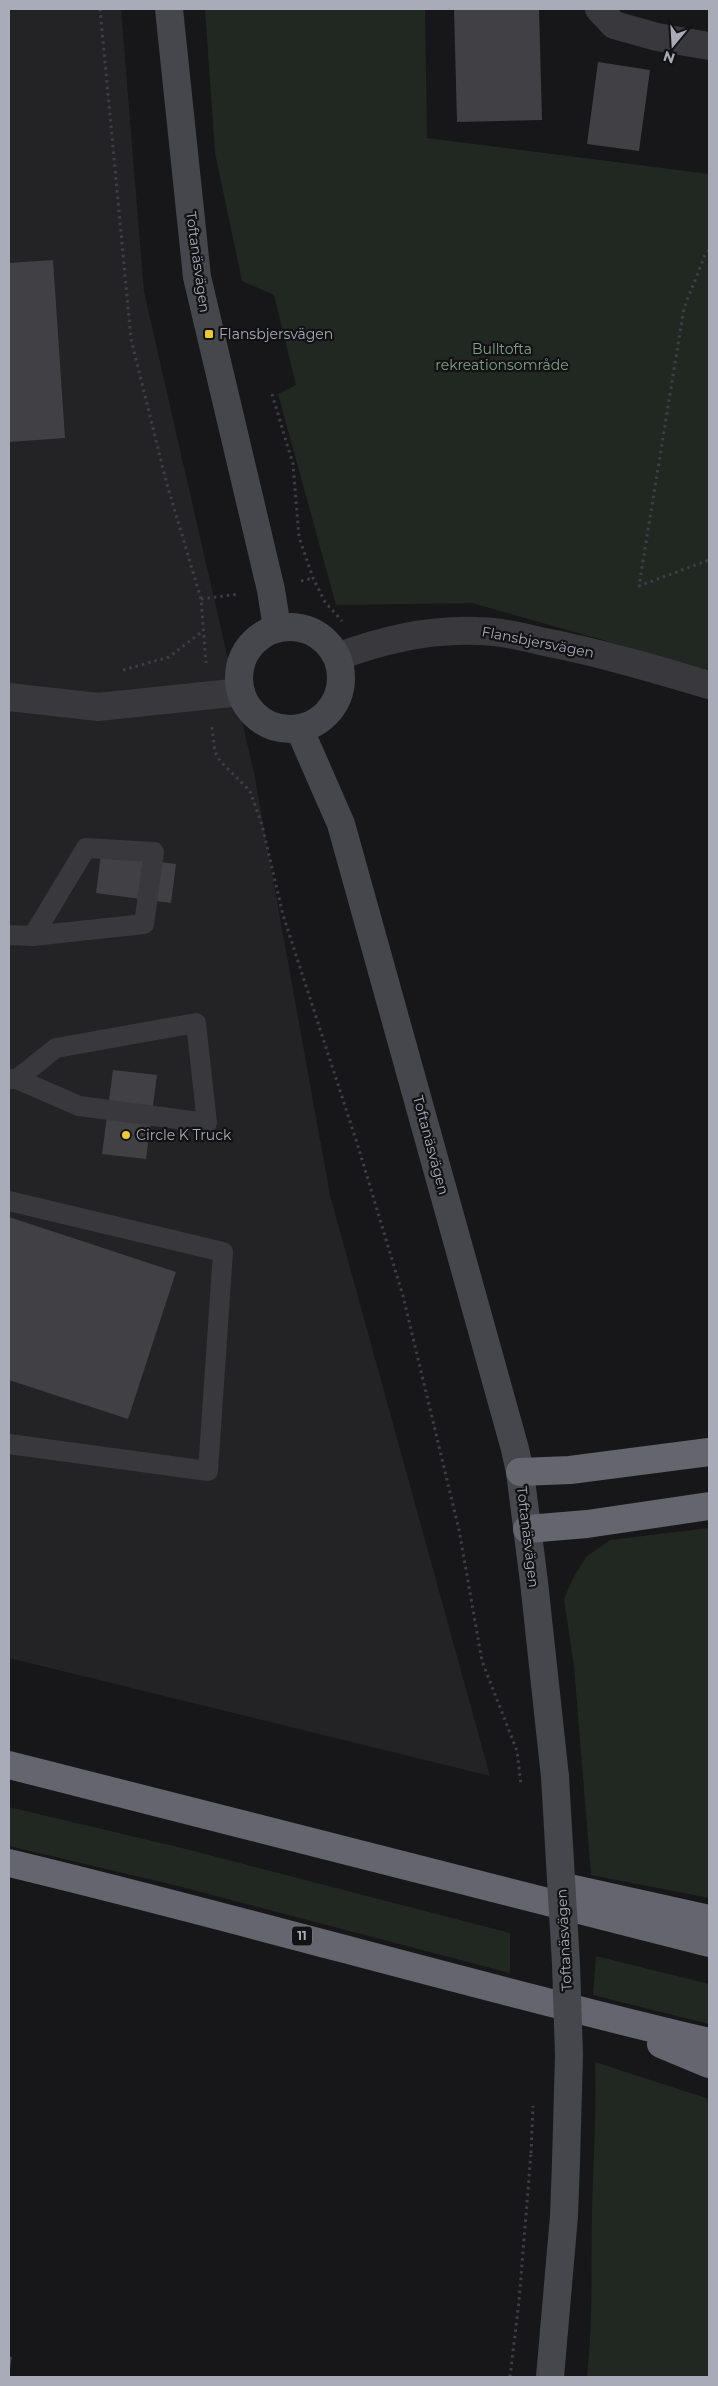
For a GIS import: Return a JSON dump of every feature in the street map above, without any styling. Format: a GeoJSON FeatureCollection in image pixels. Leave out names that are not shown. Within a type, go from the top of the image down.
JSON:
{"type":"FeatureCollection","features":[{"type":"Feature","properties":{"kind":"highway"},"geometry":{"type":"LineString","coordinates":[[520,1472],[570,1470],[709,1452]]}},
{"type":"Feature","properties":{"kind":"highway"},"geometry":{"type":"LineString","coordinates":[[527,1530],[587,1524],[709,1506]]}},
{"type":"Feature","properties":{"kind":"highway"},"geometry":{"type":"LineString","coordinates":[[9,1765],[709,1943]]}},
{"type":"Feature","properties":{"kind":"highway"},"geometry":{"type":"LineString","coordinates":[[306,1839],[489,1870],[709,1919]]}},
{"type":"Feature","properties":{"kind":"highway","name":"11"},"geometry":{"type":"LineString","coordinates":[[9,1863],[171,1902],[593,2014],[709,2042]]}},
{"type":"Feature","properties":{"kind":"highway"},"geometry":{"type":"LineString","coordinates":[[593,2014],[709,2064]]}},
{"type":"Feature","properties":{"kind":"street","name":"Toftanäsvägen"},"geometry":{"type":"LineString","coordinates":[[169,9],[197,277],[271,590],[277,628]]}},
{"type":"Feature","properties":{"kind":"street"},"geometry":{"type":"LineString","coordinates":[[599,9],[614,25],[657,37],[709,46]]}},
{"type":"Feature","properties":{"kind":"street"},"geometry":{"type":"LineString","coordinates":[[291,627],[309,630],[325,641],[337,657],[341,679],[335,701],[320,719],[300,728],[281,728],[263,721],[249,709],[241,692],[239,673],[244,655],[255,640],[277,628],[291,627]]}},
{"type":"Feature","properties":{"kind":"street","name":"Flansbjersvägen"},"geometry":{"type":"LineString","coordinates":[[337,657],[369,645],[402,637],[478,630],[512,635],[620,658],[709,685]]}},
{"type":"Feature","properties":{"kind":"street"},"geometry":{"type":"LineString","coordinates":[[9,697],[98,707],[241,692]]}},
{"type":"Feature","properties":{"kind":"street","name":"Toftanäsvägen"},"geometry":{"type":"LineString","coordinates":[[300,728],[341,824],[520,1472],[538,1612],[555,1777],[566,1964],[569,2055],[564,2216],[550,2377]]}},
{"type":"Feature","properties":{"kind":"lane"},"geometry":{"type":"LineString","coordinates":[[9,934],[33,936],[144,924],[154,852],[86,848],[33,936]]}},
{"type":"Feature","properties":{"kind":"lane"},"geometry":{"type":"LineString","coordinates":[[196,1024],[207,1122],[79,1106],[13,1079],[56,1048],[196,1024]]}},
{"type":"Feature","properties":{"kind":"lane"},"geometry":{"type":"LineString","coordinates":[[9,1201],[223,1252],[208,1471],[9,1444]]}},
{"type":"Feature","properties":{"kind":"path"},"geometry":{"type":"LineString","coordinates":[[100,9],[131,339],[166,481],[201,599],[215,752],[220,761],[250,791],[262,825],[283,915],[358,1142],[403,1296],[459,1530],[482,1661],[517,1751],[522,1794]]}},
{"type":"Feature","properties":{"kind":"path"},"geometry":{"type":"LineString","coordinates":[[709,250],[705,255],[684,308],[639,586],[709,560]]}},
{"type":"Feature","properties":{"kind":"path"},"geometry":{"type":"LineString","coordinates":[[272,394],[293,464],[299,537],[313,578],[325,602],[369,645]]}},
{"type":"Feature","properties":{"kind":"path"},"geometry":{"type":"LineString","coordinates":[[115,671],[132,669],[169,657],[203,631]]}},
{"type":"Feature","properties":{"kind":"path"},"geometry":{"type":"LineString","coordinates":[[510,2377],[519,2301],[531,2153]]}},
{"type":"Feature","properties":{"kind":"shaded area"},"geometry":{"type":"Polygon","coordinates":[[[9,9],[121,9],[144,292],[254,773],[330,1195],[490,1776],[9,1658],[9,9]]]}},
{"type":"Feature","properties":{"kind":"green space","name":"Bulltofta rekreationsområde"},"geometry":{"type":"Polygon","coordinates":[[[205,9],[425,9],[427,138],[709,174],[709,670],[472,603],[336,605],[278,394],[296,385],[274,295],[242,281],[215,153],[205,9]]]}},
{"type":"Feature","properties":{"kind":"green space"},"geometry":{"type":"Polygon","coordinates":[[[709,1528],[709,1898],[591,1875],[574,1667],[564,1599],[573,1578],[586,1557],[610,1540],[709,1528]]]}},
{"type":"Feature","properties":{"kind":"green space"},"geometry":{"type":"Polygon","coordinates":[[[9,1807],[186,1849],[510,1933],[510,1973],[174,1885],[9,1846],[9,1807]]]}},
{"type":"Feature","properties":{"kind":"green space"},"geometry":{"type":"Polygon","coordinates":[[[596,1956],[709,1984],[709,2024],[593,1995],[596,1956]]]}},
{"type":"Feature","properties":{"kind":"green space"},"geometry":{"type":"Polygon","coordinates":[[[595,2062],[709,2099],[709,2377],[587,2377],[591,2315],[596,2099],[595,2062]]]}},
{"type":"Feature","properties":{"kind":"building"},"geometry":{"type":"Polygon","coordinates":[[[454,9],[539,9],[542,120],[457,122],[454,9]]]}},
{"type":"Feature","properties":{"kind":"building"},"geometry":{"type":"Polygon","coordinates":[[[598,62],[650,70],[639,151],[587,144],[598,62]]]}},
{"type":"Feature","properties":{"kind":"building"},"geometry":{"type":"Polygon","coordinates":[[[53,260],[65,438],[9,442],[9,263],[53,260]]]}},
{"type":"Feature","properties":{"kind":"building"},"geometry":{"type":"Polygon","coordinates":[[[101,854],[176,864],[171,903],[96,893],[101,854]]]}},
{"type":"Feature","properties":{"kind":"building"},"geometry":{"type":"Polygon","coordinates":[[[113,1070],[157,1075],[146,1159],[102,1154],[113,1070]]]}},
{"type":"Feature","properties":{"kind":"building"},"geometry":{"type":"Polygon","coordinates":[[[9,1217],[176,1272],[128,1419],[9,1380],[9,1217]]]}},
{"type":"Feature","properties":{"kind":"building"},"geometry":{"type":"Polygon","coordinates":[[[9,2356],[12,2357],[10,2369],[9,2369],[9,2356]]]}},
{"type":"Feature","properties":{"kind":"place","name":"Flansbjersvägen"},"geometry":{"type":"Point","coordinates":[209,334]}},
{"type":"Feature","properties":{"kind":"place","name":"Circle K Truck"},"geometry":{"type":"Point","coordinates":[126,1135]}}]}
